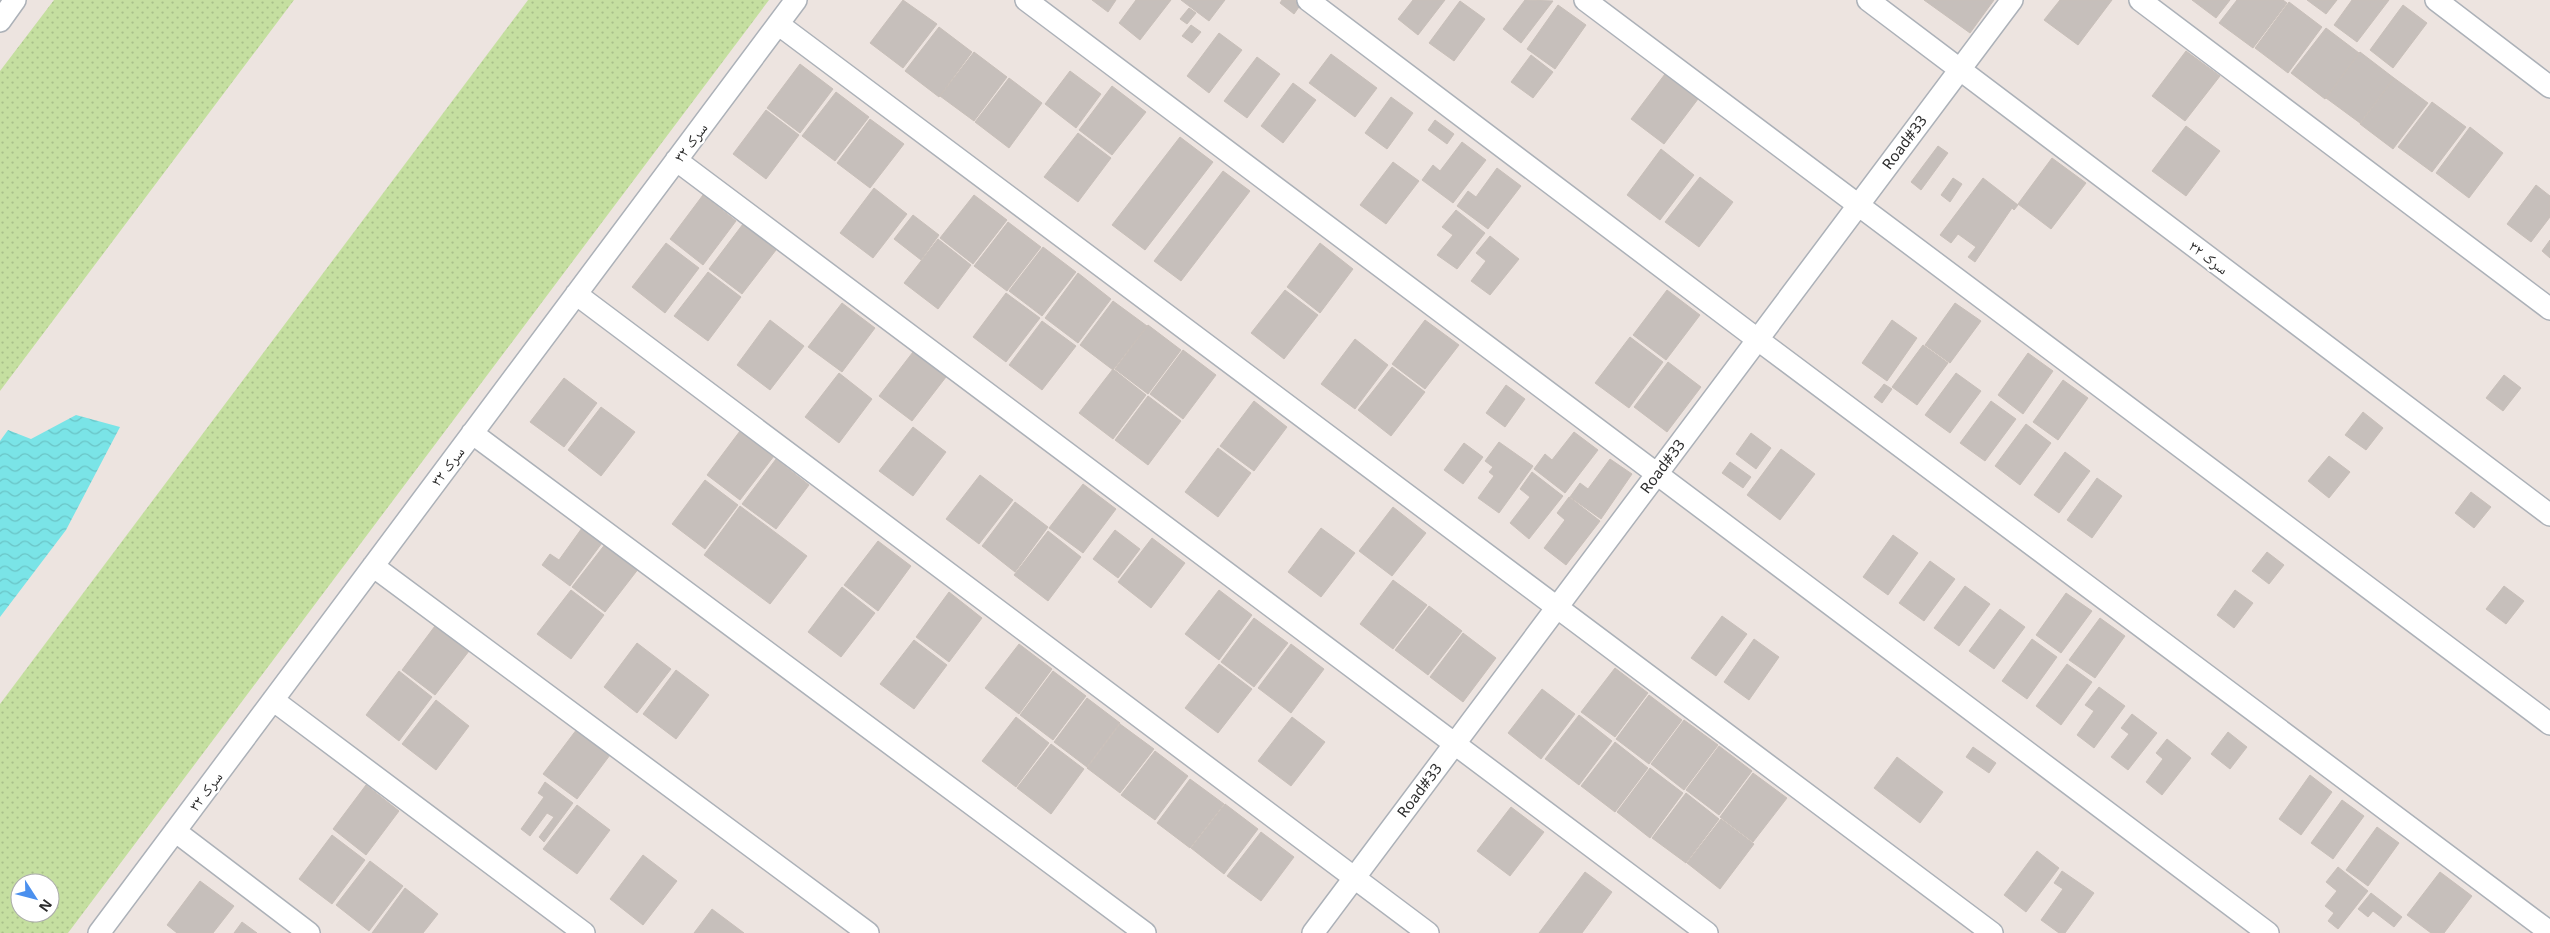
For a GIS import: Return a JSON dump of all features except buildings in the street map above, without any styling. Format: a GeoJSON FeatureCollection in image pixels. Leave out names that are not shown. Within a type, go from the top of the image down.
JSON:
{"type":"FeatureCollection","features":[{"type":"Feature","properties":{"kind":"street"},"geometry":{"type":"LineString","coordinates":[[0,21],[15,0]]}},
{"type":"Feature","properties":{"kind":"street","name":"سرک ۳۲"},"geometry":{"type":"LineString","coordinates":[[99,933],[796,0]]}},
{"type":"Feature","properties":{"kind":"street"},"geometry":{"type":"LineString","coordinates":[[1026,0],[2268,933]]}},
{"type":"Feature","properties":{"kind":"street"},"geometry":{"type":"LineString","coordinates":[[1308,0],[1757,339],[2544,926]]}},
{"type":"Feature","properties":{"kind":"street"},"geometry":{"type":"LineString","coordinates":[[1585,0],[2550,724]]}},
{"type":"Feature","properties":{"kind":"street","name":"سرک ۳۲"},"geometry":{"type":"LineString","coordinates":[[1868,0],[2550,515]]}},
{"type":"Feature","properties":{"kind":"street","name":"Road#33"},"geometry":{"type":"LineString","coordinates":[[1313,933],[2012,0]]}},
{"type":"Feature","properties":{"kind":"street"},"geometry":{"type":"LineString","coordinates":[[2140,0],[2550,309]]}},
{"type":"Feature","properties":{"kind":"street"},"geometry":{"type":"LineString","coordinates":[[2436,0],[2550,87]]}},
{"type":"Feature","properties":{"kind":"street"},"geometry":{"type":"LineString","coordinates":[[778,24],[1992,933]]}},
{"type":"Feature","properties":{"kind":"street"},"geometry":{"type":"LineString","coordinates":[[676,160],[1707,933]]}},
{"type":"Feature","properties":{"kind":"street"},"geometry":{"type":"LineString","coordinates":[[576,294],[1428,933]]}},
{"type":"Feature","properties":{"kind":"street"},"geometry":{"type":"LineString","coordinates":[[472,433],[1144,933]]}},
{"type":"Feature","properties":{"kind":"street"},"geometry":{"type":"LineString","coordinates":[[373,566],[868,933]]}},
{"type":"Feature","properties":{"kind":"street"},"geometry":{"type":"LineString","coordinates":[[273,700],[584,933]]}},
{"type":"Feature","properties":{"kind":"street"},"geometry":{"type":"LineString","coordinates":[[175,831],[308,933]]}},
{"type":"Feature","properties":{"kind":"green space"},"geometry":{"type":"Polygon","coordinates":[[[54,0],[294,0],[0,391],[0,71],[54,0]]]}},
{"type":"Feature","properties":{"kind":"green space"},"geometry":{"type":"Polygon","coordinates":[[[528,0],[769,0],[68,933],[0,933],[0,704],[528,0]]]}},
{"type":"Feature","properties":{"kind":"water"},"geometry":{"type":"Polygon","coordinates":[[[76,415],[120,427],[66,530],[0,617],[0,441],[8,430],[31,439],[76,415]]]}}]}
